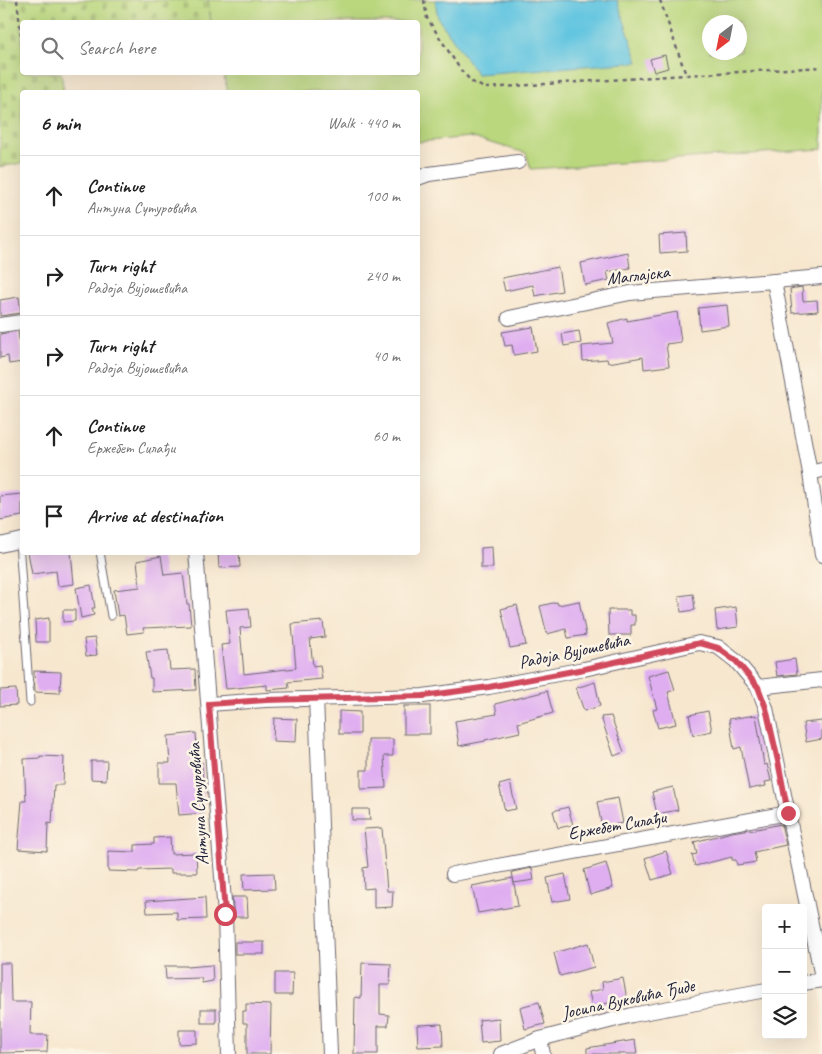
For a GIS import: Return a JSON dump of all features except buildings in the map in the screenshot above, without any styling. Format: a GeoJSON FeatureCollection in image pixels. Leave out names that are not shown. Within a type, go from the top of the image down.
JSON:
{"type":"FeatureCollection","features":[{"type":"Feature","properties":{"kind":"street"},"geometry":{"type":"LineString","coordinates":[[420,177],[429,174],[518,162]]}},
{"type":"Feature","properties":{"kind":"street","name":"Маглајска"},"geometry":{"type":"LineString","coordinates":[[509,318],[630,293],[822,277]]}},
{"type":"Feature","properties":{"kind":"street"},"geometry":{"type":"LineString","coordinates":[[774,281],[816,472],[822,555]]}},
{"type":"Feature","properties":{"kind":"street"},"geometry":{"type":"LineString","coordinates":[[0,325],[20,322]]}},
{"type":"Feature","properties":{"kind":"street"},"geometry":{"type":"LineString","coordinates":[[0,545],[20,540]]}},
{"type":"Feature","properties":{"kind":"street","name":"Антуна Сутуровића"},"geometry":{"type":"LineString","coordinates":[[196,555],[225,914],[229,1054]]}},
{"type":"Feature","properties":{"kind":"street","name":"Радоја Вујошевића"},"geometry":{"type":"LineString","coordinates":[[209,704],[316,698],[423,696],[489,687],[584,669],[700,643],[718,648],[736,661],[758,687]]}},
{"type":"Feature","properties":{"kind":"street"},"geometry":{"type":"LineString","coordinates":[[807,982],[822,978],[768,717],[758,687],[822,680]]}},
{"type":"Feature","properties":{"kind":"street"},"geometry":{"type":"LineString","coordinates":[[316,698],[330,1054]]}},
{"type":"Feature","properties":{"kind":"street","name":"Ержебет Силађи"},"geometry":{"type":"LineString","coordinates":[[453,874],[788,813]]}},
{"type":"Feature","properties":{"kind":"street","name":"Јосипа Вуковића Ђиде"},"geometry":{"type":"LineString","coordinates":[[501,1054],[540,1039],[632,1015],[762,991]]}},
{"type":"Feature","properties":{"kind":"street"},"geometry":{"type":"LineString","coordinates":[[540,1039],[543,1054]]}},
{"type":"Feature","properties":{"kind":"lane"},"geometry":{"type":"LineString","coordinates":[[22,555],[30,702]]}},
{"type":"Feature","properties":{"kind":"lane"},"geometry":{"type":"LineString","coordinates":[[101,555],[111,616]]}},
{"type":"Feature","properties":{"kind":"path"},"geometry":{"type":"LineString","coordinates":[[17,0],[20,26]]}},
{"type":"Feature","properties":{"kind":"path"},"geometry":{"type":"LineString","coordinates":[[424,0],[428,18],[460,69],[472,82],[485,88],[822,67]]}},
{"type":"Feature","properties":{"kind":"path"},"geometry":{"type":"LineString","coordinates":[[660,0],[686,75]]}},
{"type":"Feature","properties":{"kind":"green space"},"geometry":{"type":"Polygon","coordinates":[[[0,0],[208,0],[211,20],[20,20],[20,75],[61,75],[64,90],[20,90],[20,163],[0,167],[0,0]]]}},
{"type":"Feature","properties":{"kind":"green space"},"geometry":{"type":"Polygon","coordinates":[[[208,0],[822,0],[822,149],[531,169],[526,153],[470,137],[420,142],[420,90],[227,90],[224,75],[420,75],[420,20],[211,20],[208,0]]]}},
{"type":"Feature","properties":{"kind":"water"},"geometry":{"type":"Polygon","coordinates":[[[435,0],[617,0],[638,62],[477,74],[438,18],[435,0]]]}},
{"type":"Feature","properties":{"kind":"route"},"geometry":{"type":"LineString","coordinates":[[225,914],[209,704],[266,700],[423,696],[489,687],[584,669],[700,643],[718,648],[736,661],[758,687],[766,708],[788,813]]}}]}
